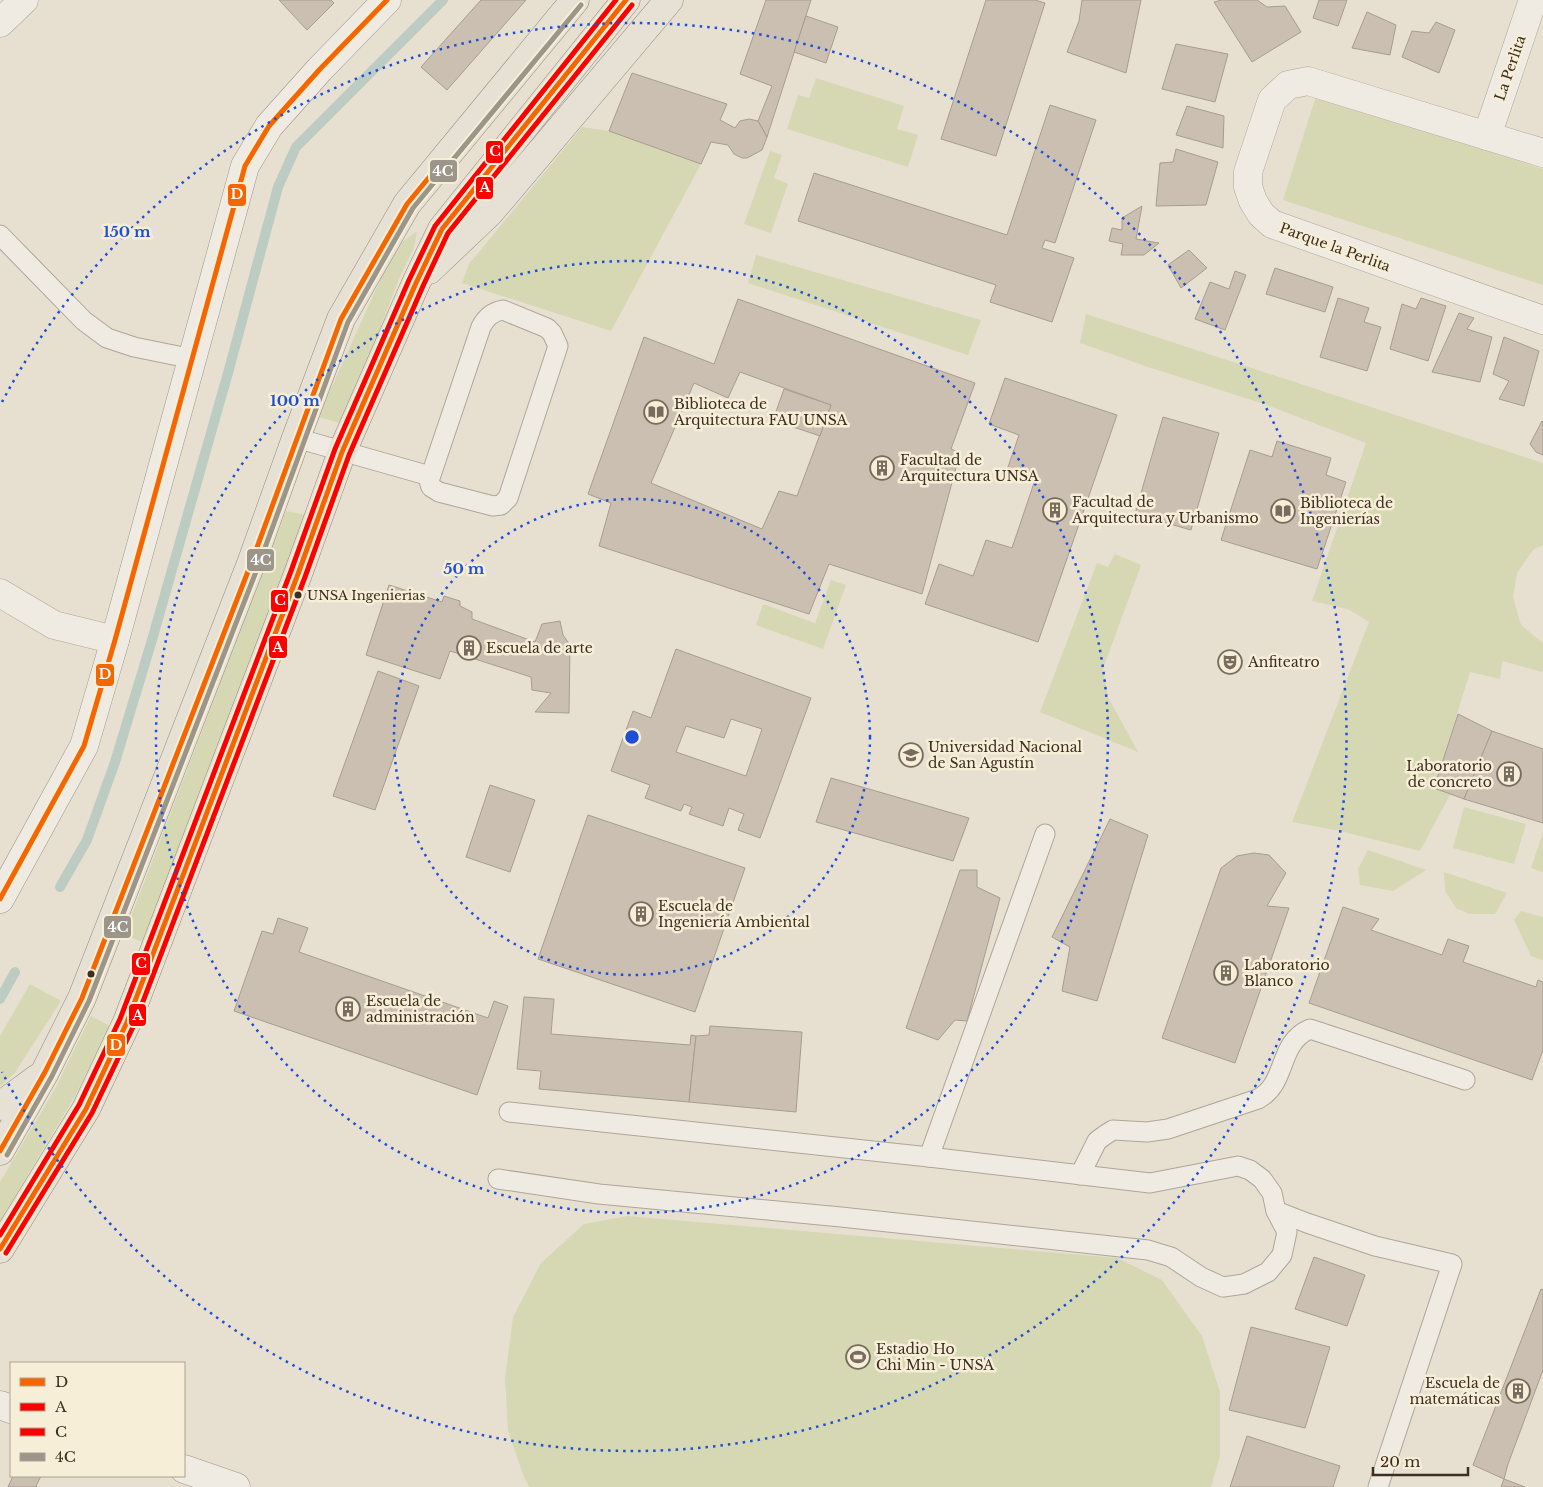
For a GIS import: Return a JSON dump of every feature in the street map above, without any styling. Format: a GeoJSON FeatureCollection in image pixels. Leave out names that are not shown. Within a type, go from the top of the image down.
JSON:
{"type":"FeatureCollection","features":[{"type":"Feature","properties":{"kind":"main road"},"geometry":{"type":"LineString","coordinates":[[0,1151],[45,1072],[82,998],[252,562],[296,438],[342,319],[408,204],[575,0]]}},
{"type":"Feature","properties":{"kind":"main road"},"geometry":{"type":"LineString","coordinates":[[0,1249],[86,1110],[127,1022],[295,583],[342,452],[416,283],[442,230],[626,0]]}},
{"type":"Feature","properties":{"kind":"main road"},"geometry":{"type":"LineString","coordinates":[[416,283],[490,212],[669,0]]}},
{"type":"Feature","properties":{"kind":"main road"},"geometry":{"type":"LineString","coordinates":[[0,1106],[45,1072]]}},
{"type":"Feature","properties":{"kind":"street"},"geometry":{"type":"LineString","coordinates":[[0,23],[24,0]]}},
{"type":"Feature","properties":{"kind":"street"},"geometry":{"type":"LineString","coordinates":[[0,899],[84,746],[115,640],[245,166],[269,126],[320,69],[387,0]]}},
{"type":"Feature","properties":{"kind":"street","name":"La Perlita"},"geometry":{"type":"LineString","coordinates":[[1487,136],[1533,0]]}},
{"type":"Feature","properties":{"kind":"street","name":"Parque la Perlita"},"geometry":{"type":"LineString","coordinates":[[1543,153],[1308,81],[1288,85],[1272,100],[1248,172],[1248,187],[1253,201],[1261,214],[1272,224],[1543,320]]}},
{"type":"Feature","properties":{"kind":"street"},"geometry":{"type":"LineString","coordinates":[[0,592],[54,625],[115,640]]}},
{"type":"Feature","properties":{"kind":"street"},"geometry":{"type":"LineString","coordinates":[[185,1469],[236,1487]]}},
{"type":"Feature","properties":{"kind":"lane"},"geometry":{"type":"LineString","coordinates":[[0,235],[84,321],[106,338],[134,347],[193,359]]}},
{"type":"Feature","properties":{"kind":"lane"},"geometry":{"type":"LineString","coordinates":[[503,310],[547,328],[558,346],[508,498],[501,505],[493,506],[438,492],[431,487],[430,476],[484,320],[496,311],[503,310]]}},
{"type":"Feature","properties":{"kind":"lane"},"geometry":{"type":"LineString","coordinates":[[296,438],[430,476]]}},
{"type":"Feature","properties":{"kind":"lane"},"geometry":{"type":"LineString","coordinates":[[929,1157],[1045,834]]}},
{"type":"Feature","properties":{"kind":"lane"},"geometry":{"type":"LineString","coordinates":[[1080,1175],[1098,1141],[1113,1130],[1146,1132],[1168,1129],[1258,1099],[1267,1094],[1273,1086],[1292,1042],[1300,1033],[1310,1029],[1465,1080]]}},
{"type":"Feature","properties":{"kind":"lane"},"geometry":{"type":"LineString","coordinates":[[498,1179],[599,1194],[861,1219],[1148,1250],[1172,1257],[1201,1277],[1223,1286],[1244,1284],[1268,1272],[1282,1255],[1286,1232],[1276,1210],[1272,1194],[1262,1179],[1250,1170],[1238,1166],[1150,1183],[929,1157],[509,1112]]}},
{"type":"Feature","properties":{"kind":"lane"},"geometry":{"type":"LineString","coordinates":[[1276,1210],[1307,1223],[1375,1246],[1452,1264],[1378,1487]]}},
{"type":"Feature","properties":{"kind":"green space"},"geometry":{"type":"Polygon","coordinates":[[[816,78],[904,106],[897,129],[918,135],[908,167],[787,129],[798,95],[809,98],[816,78]]]}},
{"type":"Feature","properties":{"kind":"green space"},"geometry":{"type":"Polygon","coordinates":[[[1316,96],[1543,169],[1543,285],[1283,200],[1316,96]]]}},
{"type":"Feature","properties":{"kind":"green space"},"geometry":{"type":"Polygon","coordinates":[[[582,127],[609,131],[701,164],[611,331],[462,283],[469,264],[582,127]]]}},
{"type":"Feature","properties":{"kind":"green space"},"geometry":{"type":"Polygon","coordinates":[[[770,151],[782,155],[774,178],[788,184],[771,233],[744,224],[770,151]]]}},
{"type":"Feature","properties":{"kind":"green space"},"geometry":{"type":"Polygon","coordinates":[[[417,231],[414,247],[399,279],[343,424],[318,417],[383,274],[402,242],[417,231]]]}},
{"type":"Feature","properties":{"kind":"green space"},"geometry":{"type":"Polygon","coordinates":[[[756,255],[981,320],[968,355],[748,283],[756,255]]]}},
{"type":"Feature","properties":{"kind":"green space"},"geometry":{"type":"Polygon","coordinates":[[[1086,314],[1543,463],[1543,545],[1533,550],[1517,573],[1513,597],[1521,625],[1543,643],[1543,670],[1542,672],[1502,661],[1500,679],[1470,672],[1434,788],[1451,793],[1420,851],[1340,831],[1292,822],[1369,622],[1348,609],[1312,601],[1366,443],[1264,404],[1080,343],[1086,314]]]}},
{"type":"Feature","properties":{"kind":"green space"},"geometry":{"type":"Polygon","coordinates":[[[286,511],[307,515],[146,943],[124,935],[286,511]]]}},
{"type":"Feature","properties":{"kind":"green space"},"geometry":{"type":"Polygon","coordinates":[[[1115,554],[1141,565],[1103,669],[1108,697],[1138,752],[1040,712],[1097,563],[1108,567],[1115,554]]]}},
{"type":"Feature","properties":{"kind":"green space"},"geometry":{"type":"Polygon","coordinates":[[[831,580],[846,585],[823,649],[756,625],[763,604],[815,623],[831,580]]]}},
{"type":"Feature","properties":{"kind":"green space"},"geometry":{"type":"Polygon","coordinates":[[[1464,807],[1526,824],[1514,864],[1453,848],[1464,807]]]}},
{"type":"Feature","properties":{"kind":"green space"},"geometry":{"type":"Polygon","coordinates":[[[1543,832],[1543,872],[1531,868],[1543,832]]]}},
{"type":"Feature","properties":{"kind":"green space"},"geometry":{"type":"Polygon","coordinates":[[[1368,850],[1426,870],[1393,891],[1360,885],[1358,869],[1368,850]]]}},
{"type":"Feature","properties":{"kind":"green space"},"geometry":{"type":"Polygon","coordinates":[[[1444,872],[1507,893],[1495,914],[1469,914],[1456,908],[1445,891],[1444,872]]]}},
{"type":"Feature","properties":{"kind":"green space"},"geometry":{"type":"Polygon","coordinates":[[[1521,911],[1543,917],[1543,960],[1531,956],[1514,920],[1521,911]]]}},
{"type":"Feature","properties":{"kind":"green space"},"geometry":{"type":"Polygon","coordinates":[[[30,984],[61,1001],[14,1074],[0,1086],[0,1036],[30,984]]]}},
{"type":"Feature","properties":{"kind":"green space"},"geometry":{"type":"Polygon","coordinates":[[[91,1016],[110,1026],[75,1096],[0,1221],[0,1182],[55,1089],[91,1016]]]}},
{"type":"Feature","properties":{"kind":"green space","name":"Estadio Ho Chi Min - UNSA"},"geometry":{"type":"Polygon","coordinates":[[[627,1216],[1117,1258],[1162,1280],[1202,1336],[1220,1392],[1220,1456],[1211,1487],[529,1487],[508,1431],[505,1378],[513,1317],[541,1263],[584,1224],[627,1216]]]}},
{"type":"Feature","properties":{"kind":"building"},"geometry":{"type":"Polygon","coordinates":[[[279,0],[331,0],[334,3],[307,30],[279,0]]]}},
{"type":"Feature","properties":{"kind":"building"},"geometry":{"type":"Polygon","coordinates":[[[481,0],[526,0],[447,90],[421,67],[481,0]]]}},
{"type":"Feature","properties":{"kind":"building"},"geometry":{"type":"Polygon","coordinates":[[[766,0],[811,0],[767,137],[758,121],[772,86],[740,74],[766,0]]]}},
{"type":"Feature","properties":{"kind":"building"},"geometry":{"type":"Polygon","coordinates":[[[986,0],[1035,0],[1045,3],[996,156],[941,139],[986,0]]]}},
{"type":"Feature","properties":{"kind":"building"},"geometry":{"type":"Polygon","coordinates":[[[1082,0],[1141,0],[1126,73],[1067,52],[1079,21],[1082,0]]]}},
{"type":"Feature","properties":{"kind":"building"},"geometry":{"type":"Polygon","coordinates":[[[1222,0],[1257,0],[1267,7],[1285,6],[1301,32],[1252,62],[1214,2],[1222,0]]]}},
{"type":"Feature","properties":{"kind":"building"},"geometry":{"type":"Polygon","coordinates":[[[1319,0],[1347,0],[1338,26],[1313,18],[1319,0]]]}},
{"type":"Feature","properties":{"kind":"building"},"geometry":{"type":"Polygon","coordinates":[[[1367,12],[1396,25],[1390,55],[1352,48],[1367,12]]]}},
{"type":"Feature","properties":{"kind":"building"},"geometry":{"type":"Polygon","coordinates":[[[806,16],[838,27],[826,63],[794,52],[806,16]]]}},
{"type":"Feature","properties":{"kind":"building"},"geometry":{"type":"Polygon","coordinates":[[[1436,22],[1455,30],[1439,73],[1402,57],[1412,31],[1429,33],[1436,22]]]}},
{"type":"Feature","properties":{"kind":"building"},"geometry":{"type":"Polygon","coordinates":[[[1176,44],[1228,54],[1215,102],[1162,89],[1176,44]]]}},
{"type":"Feature","properties":{"kind":"building"},"geometry":{"type":"Polygon","coordinates":[[[632,73],[727,104],[720,120],[735,128],[740,121],[749,119],[758,121],[767,137],[762,150],[747,158],[742,158],[734,154],[728,145],[711,142],[701,164],[609,131],[632,73]]]}},
{"type":"Feature","properties":{"kind":"building"},"geometry":{"type":"Polygon","coordinates":[[[1050,105],[1096,120],[1055,243],[1045,240],[1042,248],[1074,258],[1052,322],[990,302],[996,285],[798,221],[814,173],[1007,235],[1050,105]]]}},
{"type":"Feature","properties":{"kind":"building"},"geometry":{"type":"Polygon","coordinates":[[[1187,106],[1224,116],[1223,148],[1176,135],[1187,106]]]}},
{"type":"Feature","properties":{"kind":"building"},"geometry":{"type":"Polygon","coordinates":[[[1176,149],[1218,162],[1206,205],[1156,206],[1160,163],[1173,162],[1176,149]]]}},
{"type":"Feature","properties":{"kind":"building"},"geometry":{"type":"Polygon","coordinates":[[[1142,206],[1136,239],[1159,243],[1144,255],[1121,255],[1123,244],[1109,241],[1112,228],[1122,230],[1122,218],[1142,206]]]}},
{"type":"Feature","properties":{"kind":"building"},"geometry":{"type":"Polygon","coordinates":[[[1189,250],[1207,268],[1181,288],[1168,265],[1189,250]]]}},
{"type":"Feature","properties":{"kind":"building"},"geometry":{"type":"Polygon","coordinates":[[[1275,268],[1333,287],[1325,312],[1266,294],[1275,268]]]}},
{"type":"Feature","properties":{"kind":"building"},"geometry":{"type":"Polygon","coordinates":[[[1235,271],[1246,275],[1225,330],[1195,319],[1210,282],[1229,289],[1235,271]]]}},
{"type":"Feature","properties":{"kind":"building"},"geometry":{"type":"Polygon","coordinates":[[[1338,298],[1369,308],[1364,322],[1381,327],[1367,371],[1320,357],[1338,298]]]}},
{"type":"Feature","properties":{"kind":"building"},"geometry":{"type":"Polygon","coordinates":[[[1421,298],[1446,306],[1428,361],[1390,349],[1402,304],[1416,309],[1421,298]]]}},
{"type":"Feature","properties":{"kind":"building","name":"Facultad de Arquitectura UNSA"},"geometry":{"type":"Polygon","coordinates":[[[738,299],[975,383],[951,449],[960,453],[922,594],[829,564],[809,614],[599,546],[611,503],[588,494],[644,337],[714,364],[738,299]],[[740,372],[728,398],[694,383],[651,483],[762,529],[779,491],[797,496],[831,405],[740,372]]]}},
{"type":"Feature","properties":{"kind":"building"},"geometry":{"type":"Polygon","coordinates":[[[1459,313],[1474,318],[1467,329],[1492,337],[1480,382],[1432,372],[1459,313]]]}},
{"type":"Feature","properties":{"kind":"building"},"geometry":{"type":"Polygon","coordinates":[[[1504,337],[1539,351],[1524,406],[1499,399],[1509,381],[1493,374],[1504,337]]]}},
{"type":"Feature","properties":{"kind":"building","name":"Facultad de Arquitectura y Urbanismo"},"geometry":{"type":"Polygon","coordinates":[[[1005,378],[1117,415],[1038,642],[925,604],[939,564],[973,576],[986,540],[1012,548],[1035,480],[1007,470],[1019,435],[989,424],[1005,378]]]}},
{"type":"Feature","properties":{"kind":"building"},"geometry":{"type":"Polygon","coordinates":[[[784,389],[831,405],[820,436],[773,420],[784,389]]]}},
{"type":"Feature","properties":{"kind":"building"},"geometry":{"type":"Polygon","coordinates":[[[1163,417],[1219,433],[1191,530],[1135,514],[1163,417]]]}},
{"type":"Feature","properties":{"kind":"building"},"geometry":{"type":"Polygon","coordinates":[[[1542,421],[1543,455],[1536,452],[1530,444],[1542,421]]]}},
{"type":"Feature","properties":{"kind":"building","name":"Biblioteca de Ingenierías"},"geometry":{"type":"Polygon","coordinates":[[[1277,441],[1331,458],[1326,475],[1346,482],[1317,569],[1221,540],[1250,450],[1272,457],[1277,441]]]}},
{"type":"Feature","properties":{"kind":"building","name":"Escuela de arte"},"geometry":{"type":"Polygon","coordinates":[[[389,585],[442,602],[444,596],[460,601],[460,606],[472,612],[472,619],[535,642],[542,624],[560,621],[563,635],[570,645],[569,713],[535,712],[551,693],[532,690],[531,677],[450,651],[440,679],[366,655],[389,585]]]}},
{"type":"Feature","properties":{"kind":"building"},"geometry":{"type":"Polygon","coordinates":[[[676,649],[811,698],[760,838],[738,830],[744,814],[729,808],[723,826],[689,814],[692,807],[684,804],[681,811],[645,798],[650,785],[611,771],[633,711],[651,718],[676,649]],[[731,719],[724,738],[686,726],[676,752],[746,776],[762,729],[731,719]]]}},
{"type":"Feature","properties":{"kind":"building"},"geometry":{"type":"Polygon","coordinates":[[[378,671],[419,686],[375,810],[333,796],[378,671]]]}},
{"type":"Feature","properties":{"kind":"building"},"geometry":{"type":"Polygon","coordinates":[[[1458,714],[1492,731],[1464,799],[1434,788],[1458,714]]]}},
{"type":"Feature","properties":{"kind":"building","name":"Laboratorio de concreto"},"geometry":{"type":"Polygon","coordinates":[[[1492,731],[1543,749],[1543,823],[1464,799],[1492,731]]]}},
{"type":"Feature","properties":{"kind":"building"},"geometry":{"type":"Polygon","coordinates":[[[831,778],[969,818],[953,861],[816,822],[831,778]]]}},
{"type":"Feature","properties":{"kind":"building"},"geometry":{"type":"Polygon","coordinates":[[[490,785],[535,800],[510,872],[466,857],[490,785]]]}},
{"type":"Feature","properties":{"kind":"building","name":"Escuela de Ingeniería Ambiental"},"geometry":{"type":"Polygon","coordinates":[[[588,815],[745,868],[695,1012],[538,959],[588,815]]]}},
{"type":"Feature","properties":{"kind":"building"},"geometry":{"type":"Polygon","coordinates":[[[1110,819],[1148,835],[1097,1001],[1062,991],[1070,947],[1052,937],[1110,819]]]}},
{"type":"Feature","properties":{"kind":"building","name":"Laboratorio Blanco"},"geometry":{"type":"Polygon","coordinates":[[[1254,853],[1269,855],[1286,873],[1267,906],[1289,908],[1235,1063],[1162,1038],[1221,868],[1237,856],[1254,853]]]}},
{"type":"Feature","properties":{"kind":"building"},"geometry":{"type":"Polygon","coordinates":[[[960,870],[977,870],[977,887],[1000,898],[967,1021],[955,1020],[938,1040],[906,1028],[960,870]]]}},
{"type":"Feature","properties":{"kind":"building"},"geometry":{"type":"Polygon","coordinates":[[[1343,907],[1379,919],[1371,930],[1442,955],[1448,939],[1469,946],[1463,962],[1536,987],[1538,980],[1543,982],[1543,1050],[1532,1080],[1309,1003],[1343,907]]]}},
{"type":"Feature","properties":{"kind":"building","name":"Escuela de administración"},"geometry":{"type":"Polygon","coordinates":[[[278,918],[308,928],[299,952],[488,1018],[494,1001],[508,1006],[477,1095],[234,1011],[262,931],[273,934],[278,918]]]}},
{"type":"Feature","properties":{"kind":"building"},"geometry":{"type":"Polygon","coordinates":[[[524,997],[554,999],[551,1034],[690,1045],[691,1035],[696,1036],[689,1102],[539,1089],[541,1071],[517,1069],[524,997]]]}},
{"type":"Feature","properties":{"kind":"building"},"geometry":{"type":"Polygon","coordinates":[[[710,1026],[802,1032],[796,1112],[689,1102],[696,1036],[709,1035],[710,1026]]]}},
{"type":"Feature","properties":{"kind":"building"},"geometry":{"type":"Polygon","coordinates":[[[1314,1257],[1365,1275],[1347,1326],[1295,1309],[1314,1257]]]}},
{"type":"Feature","properties":{"kind":"building","name":"Escuela de matemáticas"},"geometry":{"type":"Polygon","coordinates":[[[1541,1289],[1543,1290],[1543,1370],[1504,1479],[1473,1465],[1541,1289]]]}},
{"type":"Feature","properties":{"kind":"building"},"geometry":{"type":"Polygon","coordinates":[[[1251,1327],[1330,1347],[1305,1428],[1229,1410],[1251,1327]]]}},
{"type":"Feature","properties":{"kind":"building"},"geometry":{"type":"Polygon","coordinates":[[[1247,1436],[1340,1466],[1333,1487],[1230,1487],[1247,1436]]]}},
{"type":"Feature","properties":{"kind":"building"},"geometry":{"type":"Polygon","coordinates":[[[13,1477],[40,1477],[37,1487],[8,1487],[13,1477]]]}},
{"type":"Feature","properties":{"kind":"building"},"geometry":{"type":"Polygon","coordinates":[[[1504,1479],[1525,1487],[1501,1487],[1504,1479]]]}},
{"type":"Feature","properties":{"kind":"waterway"},"geometry":{"type":"LineString","coordinates":[[60,887],[87,840],[115,762],[228,373],[278,187],[296,147],[443,0]]}},
{"type":"Feature","properties":{"kind":"waterway"},"geometry":{"type":"LineString","coordinates":[[0,999],[15,972]]}},
{"type":"Feature","properties":{"kind":"transit line","name":"D"},"geometry":{"type":"LineString","coordinates":[[0,899],[84,746],[115,640],[245,166],[269,126],[320,69],[387,0]]}},
{"type":"Feature","properties":{"kind":"transit line","name":"C"},"geometry":{"type":"LineString","coordinates":[[0,1235],[79,1105],[120,1019],[291,571],[335,449],[409,280],[435,226],[616,0]]}},
{"type":"Feature","properties":{"kind":"transit line","name":"D"},"geometry":{"type":"LineString","coordinates":[[0,1249],[86,1109],[127,1022],[298,574],[342,452],[416,283],[442,229],[626,0]]}},
{"type":"Feature","properties":{"kind":"transit line","name":"4C"},"geometry":{"type":"LineString","coordinates":[[7,1155],[52,1076],[89,1001],[259,564],[348,322],[413,208],[581,5]]}},
{"type":"Feature","properties":{"kind":"transit line","name":"A"},"geometry":{"type":"LineString","coordinates":[[6,1253],[92,1113],[134,1025],[305,577],[349,455],[448,233],[632,5]]}},
{"type":"Feature","properties":{"kind":"transit line","name":"D"},"geometry":{"type":"LineString","coordinates":[[0,1151],[45,1072],[82,998],[252,561],[341,319],[407,204],[440,164]]}},
{"type":"Feature","properties":{"kind":"place","name":"Biblioteca de Arquitectura FAU UNSA"},"geometry":{"type":"Point","coordinates":[656,412]}},
{"type":"Feature","properties":{"kind":"place","name":"Facultad de Arquitectura UNSA"},"geometry":{"type":"Point","coordinates":[882,468]}},
{"type":"Feature","properties":{"kind":"place","name":"Facultad de Arquitectura y Urbanismo"},"geometry":{"type":"Point","coordinates":[1055,510]}},
{"type":"Feature","properties":{"kind":"place","name":"Biblioteca de Ingenierías"},"geometry":{"type":"Point","coordinates":[1283,511]}},
{"type":"Feature","properties":{"kind":"place","name":"UNSA Ingenierias"},"geometry":{"type":"Point","coordinates":[298,595]}},
{"type":"Feature","properties":{"kind":"place","name":"Escuela de arte"},"geometry":{"type":"Point","coordinates":[469,648]}},
{"type":"Feature","properties":{"kind":"place","name":"Anfiteatro"},"geometry":{"type":"Point","coordinates":[1230,662]}},
{"type":"Feature","properties":{"kind":"place","name":"Universidad Nacional de San Agustín"},"geometry":{"type":"Point","coordinates":[911,755]}},
{"type":"Feature","properties":{"kind":"place","name":"Laboratorio de concreto"},"geometry":{"type":"Point","coordinates":[1509,774]}},
{"type":"Feature","properties":{"kind":"place","name":"Escuela de Ingeniería Ambiental"},"geometry":{"type":"Point","coordinates":[641,914]}},
{"type":"Feature","properties":{"kind":"place","name":"Laboratorio Blanco"},"geometry":{"type":"Point","coordinates":[1226,973]}},
{"type":"Feature","properties":{"kind":"place","name":"Escuela de administración"},"geometry":{"type":"Point","coordinates":[348,1009]}},
{"type":"Feature","properties":{"kind":"place","name":"Estadio Ho Chi Min - UNSA"},"geometry":{"type":"Point","coordinates":[858,1357]}},
{"type":"Feature","properties":{"kind":"place","name":"Escuela de matemáticas"},"geometry":{"type":"Point","coordinates":[1518,1391]}}]}
